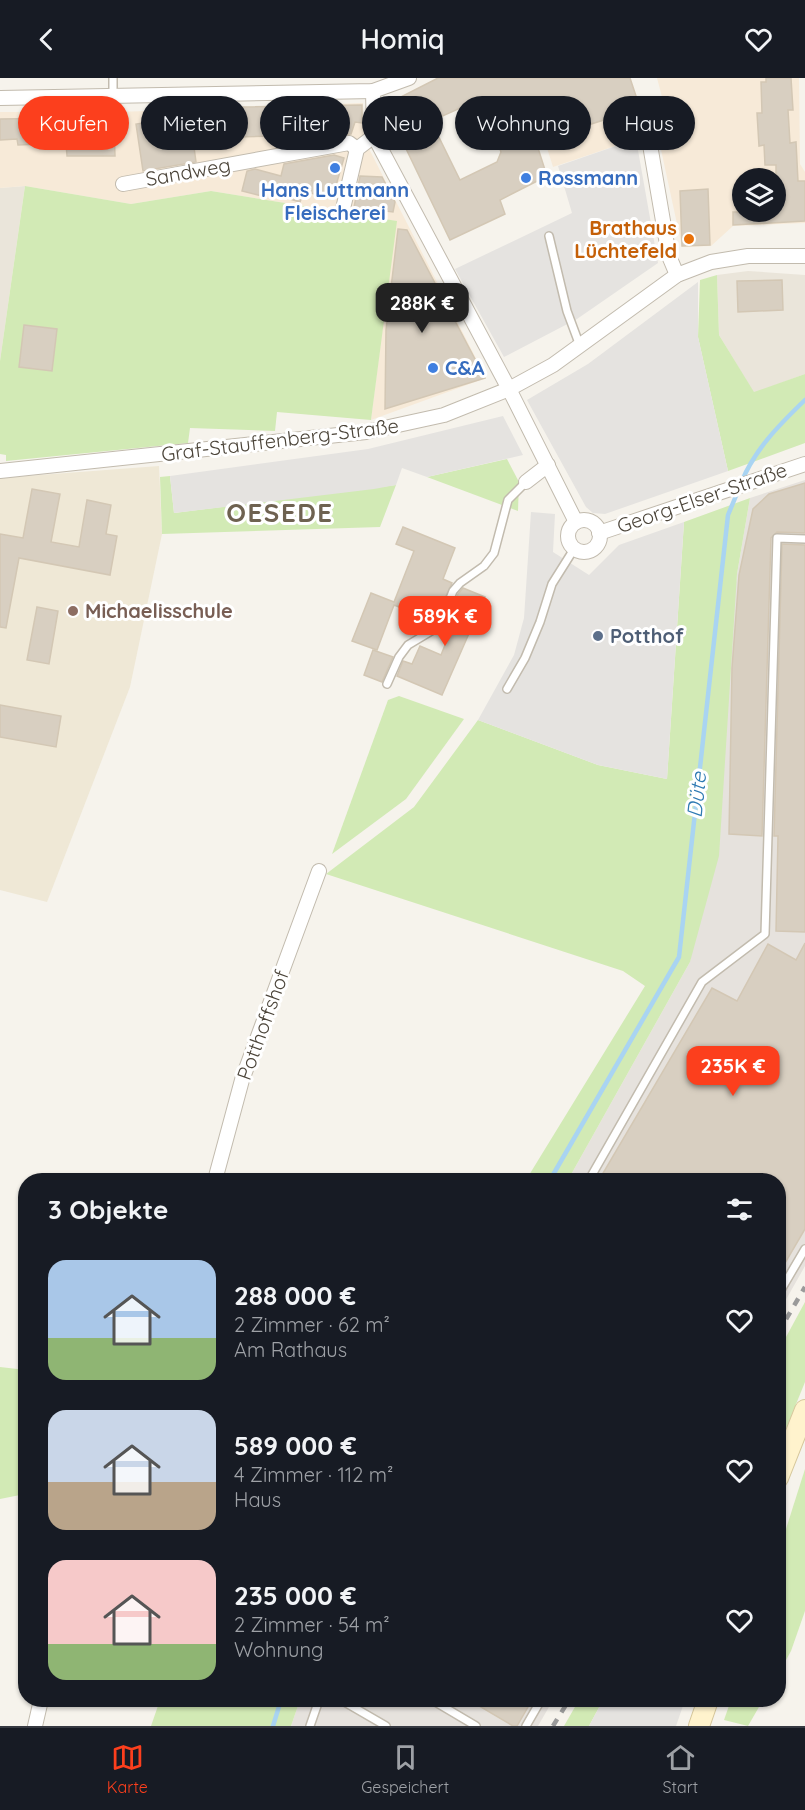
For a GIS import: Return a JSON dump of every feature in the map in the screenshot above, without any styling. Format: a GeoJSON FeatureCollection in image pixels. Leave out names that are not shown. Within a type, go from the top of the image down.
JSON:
{"type":"FeatureCollection","features":[{"type":"Feature","properties":{"kind":"main road"},"geometry":{"type":"LineString","coordinates":[[786,1458],[805,1410]]}},
{"type":"Feature","properties":{"kind":"main road"},"geometry":{"type":"LineString","coordinates":[[699,1726],[706,1707]]}},
{"type":"Feature","properties":{"kind":"street"},"geometry":{"type":"LineString","coordinates":[[0,98],[373,91],[407,78]]}},
{"type":"Feature","properties":{"kind":"street"},"geometry":{"type":"LineString","coordinates":[[373,91],[373,96]]}},
{"type":"Feature","properties":{"kind":"street","name":"Sandweg"},"geometry":{"type":"LineString","coordinates":[[123,184],[349,143],[357,149]]}},
{"type":"Feature","properties":{"kind":"street"},"geometry":{"type":"LineString","coordinates":[[342,213],[357,149],[362,145]]}},
{"type":"Feature","properties":{"kind":"street"},"geometry":{"type":"LineString","coordinates":[[381,150],[576,522]]}},
{"type":"Feature","properties":{"kind":"street"},"geometry":{"type":"LineString","coordinates":[[651,150],[669,256],[677,275]]}},
{"type":"Feature","properties":{"kind":"street","name":"Graf-Stauffenberg-Straße"},"geometry":{"type":"LineString","coordinates":[[0,471],[366,432],[444,415],[508,389],[553,365],[677,275],[711,262],[748,256],[805,256]]}},
{"type":"Feature","properties":{"kind":"street","name":"Georg-Elser-Straße"},"geometry":{"type":"LineString","coordinates":[[599,533],[805,464]]}},
{"type":"Feature","properties":{"kind":"street"},"geometry":{"type":"LineString","coordinates":[[526,482],[548,465]]}},
{"type":"Feature","properties":{"kind":"street"},"geometry":{"type":"LineString","coordinates":[[576,522],[590,522],[599,533],[600,539],[594,548],[584,552],[570,545],[568,535],[572,525],[576,522]]}},
{"type":"Feature","properties":{"kind":"street","name":"Potthoffshof"},"geometry":{"type":"LineString","coordinates":[[217,1173],[242,1080],[319,871]]}},
{"type":"Feature","properties":{"kind":"street"},"geometry":{"type":"LineString","coordinates":[[35,1726],[39,1707]]}},
{"type":"Feature","properties":{"kind":"lane"},"geometry":{"type":"LineString","coordinates":[[112,78],[113,95]]}},
{"type":"Feature","properties":{"kind":"lane"},"geometry":{"type":"LineString","coordinates":[[549,236],[567,311],[580,347]]}},
{"type":"Feature","properties":{"kind":"lane"},"geometry":{"type":"LineString","coordinates":[[387,684],[399,657],[408,645],[433,630],[441,621],[453,591],[460,583],[484,566],[494,553],[508,501],[526,482]]}},
{"type":"Feature","properties":{"kind":"lane"},"geometry":{"type":"LineString","coordinates":[[593,1173],[702,982],[765,934],[777,538],[805,539]]}},
{"type":"Feature","properties":{"kind":"lane"},"geometry":{"type":"LineString","coordinates":[[507,689],[525,658],[552,584],[574,549]]}},
{"type":"Feature","properties":{"kind":"lane"},"geometry":{"type":"LineString","coordinates":[[786,1281],[805,1249]]}},
{"type":"Feature","properties":{"kind":"lane"},"geometry":{"type":"LineString","coordinates":[[310,1726],[317,1707]]}},
{"type":"Feature","properties":{"kind":"lane"},"geometry":{"type":"LineString","coordinates":[[353,1707],[386,1726]]}},
{"type":"Feature","properties":{"kind":"lane"},"geometry":{"type":"LineString","coordinates":[[444,1707],[476,1726]]}},
{"type":"Feature","properties":{"kind":"lane"},"geometry":{"type":"LineString","coordinates":[[526,1726],[537,1707]]}},
{"type":"Feature","properties":{"kind":"shaded area"},"geometry":{"type":"Polygon","coordinates":[[[525,78],[630,78],[636,96],[603,96],[603,150],[553,167],[548,150],[591,150],[591,96],[531,96],[525,78]]]}},
{"type":"Feature","properties":{"kind":"shaded area"},"geometry":{"type":"Polygon","coordinates":[[[657,78],[799,78],[800,164],[805,172],[805,223],[733,226],[711,246],[682,247],[661,150],[695,150],[695,96],[662,96],[657,78]]]}},
{"type":"Feature","properties":{"kind":"shaded area"},"geometry":{"type":"Polygon","coordinates":[[[350,103],[362,103],[362,150],[370,150],[486,378],[371,420],[396,221],[211,191],[131,204],[25,186],[0,188],[0,112],[18,112],[18,150],[129,150],[129,112],[141,111],[141,150],[248,150],[248,107],[260,107],[260,150],[350,150],[350,103]]]}},
{"type":"Feature","properties":{"kind":"shaded area"},"geometry":{"type":"Polygon","coordinates":[[[604,150],[638,150],[658,263],[577,319],[504,357],[455,269],[572,213],[558,166],[604,150]]]}},
{"type":"Feature","properties":{"kind":"shaded area"},"geometry":{"type":"Polygon","coordinates":[[[25,186],[0,361],[0,188],[25,186]]]}},
{"type":"Feature","properties":{"kind":"shaded area"},"geometry":{"type":"Polygon","coordinates":[[[748,271],[805,275],[805,374],[754,393],[719,335],[717,275],[748,271]]]}},
{"type":"Feature","properties":{"kind":"shaded area"},"geometry":{"type":"Polygon","coordinates":[[[698,282],[698,337],[728,471],[605,514],[593,513],[586,507],[527,400],[588,364],[698,282]]]}},
{"type":"Feature","properties":{"kind":"shaded area"},"geometry":{"type":"Polygon","coordinates":[[[503,416],[523,455],[427,477],[402,468],[396,485],[374,489],[174,513],[170,476],[368,449],[503,416]]]}},
{"type":"Feature","properties":{"kind":"shaded area","name":"Michaelisschule"},"geometry":{"type":"Polygon","coordinates":[[[159,466],[162,534],[130,687],[47,902],[0,890],[0,478],[159,466]]]}},
{"type":"Feature","properties":{"kind":"shaded area"},"geometry":{"type":"Polygon","coordinates":[[[805,480],[805,1266],[786,1300],[786,1173],[572,1173],[690,962],[737,574],[750,498],[805,480]]]}},
{"type":"Feature","properties":{"kind":"shaded area","name":"Potthof"},"geometry":{"type":"Polygon","coordinates":[[[531,512],[555,514],[553,552],[589,575],[619,545],[684,522],[667,779],[598,765],[478,720],[514,655],[524,618],[531,512]]]}},
{"type":"Feature","properties":{"kind":"shaded area"},"geometry":{"type":"Polygon","coordinates":[[[298,1707],[549,1707],[538,1726],[291,1726],[298,1707]]]}},
{"type":"Feature","properties":{"kind":"shaded area"},"geometry":{"type":"Polygon","coordinates":[[[599,1707],[683,1707],[676,1726],[589,1726],[599,1707]]]}},
{"type":"Feature","properties":{"kind":"green space"},"geometry":{"type":"Polygon","coordinates":[[[25,186],[131,204],[211,191],[397,221],[371,420],[277,412],[275,431],[190,428],[188,443],[6,461],[6,455],[0,454],[0,361],[25,186]]]}},
{"type":"Feature","properties":{"kind":"green space"},"geometry":{"type":"Polygon","coordinates":[[[717,275],[719,335],[754,392],[805,374],[805,443],[728,471],[698,337],[700,280],[717,275]]]}},
{"type":"Feature","properties":{"kind":"green space"},"geometry":{"type":"Polygon","coordinates":[[[507,459],[519,482],[518,511],[427,477],[507,459]]]}},
{"type":"Feature","properties":{"kind":"green space"},"geometry":{"type":"Polygon","coordinates":[[[170,476],[174,513],[396,485],[380,527],[162,534],[160,477],[170,476]]]}},
{"type":"Feature","properties":{"kind":"green space"},"geometry":{"type":"Polygon","coordinates":[[[750,498],[737,574],[719,856],[690,962],[572,1173],[530,1173],[645,986],[623,971],[326,874],[414,807],[478,720],[598,765],[667,779],[684,522],[750,498]]]}},
{"type":"Feature","properties":{"kind":"green space"},"geometry":{"type":"Polygon","coordinates":[[[399,696],[464,719],[406,799],[332,854],[388,700],[399,696]]]}},
{"type":"Feature","properties":{"kind":"green space"},"geometry":{"type":"Polygon","coordinates":[[[805,1302],[805,1382],[786,1429],[786,1337],[805,1302]]]}},
{"type":"Feature","properties":{"kind":"green space"},"geometry":{"type":"Polygon","coordinates":[[[0,1367],[18,1369],[18,1495],[0,1499],[0,1367]]]}},
{"type":"Feature","properties":{"kind":"green space"},"geometry":{"type":"Polygon","coordinates":[[[805,1469],[805,1611],[786,1660],[786,1529],[805,1469]]]}},
{"type":"Feature","properties":{"kind":"green space"},"geometry":{"type":"Polygon","coordinates":[[[158,1707],[298,1707],[291,1726],[151,1726],[158,1707]]]}},
{"type":"Feature","properties":{"kind":"green space"},"geometry":{"type":"Polygon","coordinates":[[[575,1707],[599,1707],[589,1726],[564,1726],[575,1707]]]}},
{"type":"Feature","properties":{"kind":"green space"},"geometry":{"type":"Polygon","coordinates":[[[729,1707],[759,1707],[748,1726],[724,1720],[729,1707]]]}},
{"type":"Feature","properties":{"kind":"building"},"geometry":{"type":"Polygon","coordinates":[[[438,78],[630,78],[636,96],[603,96],[603,120],[591,124],[591,96],[455,96],[455,110],[443,116],[443,96],[403,96],[438,78]]]}},
{"type":"Feature","properties":{"kind":"building"},"geometry":{"type":"Polygon","coordinates":[[[766,78],[791,78],[793,110],[788,110],[790,143],[796,142],[798,181],[805,181],[805,221],[733,225],[733,222],[786,222],[786,168],[765,165],[764,145],[759,146],[757,113],[762,113],[761,82],[766,82],[766,78]]]}},
{"type":"Feature","properties":{"kind":"building"},"geometry":{"type":"Polygon","coordinates":[[[350,105],[362,105],[362,123],[355,122],[350,134],[350,105]]]}},
{"type":"Feature","properties":{"kind":"building"},"geometry":{"type":"Polygon","coordinates":[[[248,107],[260,107],[260,136],[248,137],[248,107]]]}},
{"type":"Feature","properties":{"kind":"building"},"geometry":{"type":"Polygon","coordinates":[[[0,119],[18,119],[18,145],[17,139],[0,140],[0,119]]]}},
{"type":"Feature","properties":{"kind":"building"},"geometry":{"type":"Polygon","coordinates":[[[141,123],[141,150],[194,150],[196,162],[143,171],[136,124],[141,123]]]}},
{"type":"Feature","properties":{"kind":"building"},"geometry":{"type":"Polygon","coordinates":[[[443,145],[460,180],[497,162],[500,150],[539,150],[547,176],[500,200],[505,214],[450,240],[407,150],[443,150],[443,145]]]}},
{"type":"Feature","properties":{"kind":"building"},"geometry":{"type":"Polygon","coordinates":[[[67,150],[115,150],[115,156],[67,156],[67,150]]]}},
{"type":"Feature","properties":{"kind":"building"},"geometry":{"type":"Polygon","coordinates":[[[334,155],[344,158],[332,199],[304,191],[300,202],[263,191],[262,196],[242,191],[247,171],[255,169],[281,176],[284,164],[334,155]]]}},
{"type":"Feature","properties":{"kind":"building"},"geometry":{"type":"Polygon","coordinates":[[[360,176],[382,177],[395,202],[393,212],[354,207],[360,176]]]}},
{"type":"Feature","properties":{"kind":"building"},"geometry":{"type":"Polygon","coordinates":[[[708,189],[710,245],[682,246],[680,191],[708,189]]]}},
{"type":"Feature","properties":{"kind":"building"},"geometry":{"type":"Polygon","coordinates":[[[398,229],[407,230],[485,378],[385,409],[386,330],[398,229]]]}},
{"type":"Feature","properties":{"kind":"building"},"geometry":{"type":"Polygon","coordinates":[[[782,280],[783,310],[738,312],[737,281],[782,280]]]}},
{"type":"Feature","properties":{"kind":"building"},"geometry":{"type":"Polygon","coordinates":[[[24,325],[57,329],[52,371],[19,367],[24,325]]]}},
{"type":"Feature","properties":{"kind":"building"},"geometry":{"type":"Polygon","coordinates":[[[805,483],[805,533],[777,532],[771,538],[762,836],[729,834],[732,668],[739,575],[753,509],[769,494],[805,483]]]}},
{"type":"Feature","properties":{"kind":"building"},"geometry":{"type":"Polygon","coordinates":[[[32,489],[60,494],[51,542],[79,547],[87,500],[111,505],[106,534],[117,536],[110,575],[19,558],[6,628],[0,627],[0,534],[23,538],[32,489]]]}},
{"type":"Feature","properties":{"kind":"building"},"geometry":{"type":"Polygon","coordinates":[[[403,527],[455,548],[443,579],[452,583],[436,618],[428,614],[427,618],[394,605],[377,650],[352,641],[371,593],[394,602],[414,551],[396,544],[403,527]]]}},
{"type":"Feature","properties":{"kind":"building"},"geometry":{"type":"Polygon","coordinates":[[[782,544],[805,545],[805,932],[776,931],[778,836],[774,836],[782,544]]]}},
{"type":"Feature","properties":{"kind":"building"},"geometry":{"type":"Polygon","coordinates":[[[463,588],[485,597],[442,695],[397,676],[403,661],[412,664],[420,646],[441,655],[453,625],[446,622],[463,588]]]}},
{"type":"Feature","properties":{"kind":"building"},"geometry":{"type":"Polygon","coordinates":[[[37,607],[58,611],[49,664],[27,660],[37,607]]]}},
{"type":"Feature","properties":{"kind":"building"},"geometry":{"type":"Polygon","coordinates":[[[373,650],[393,657],[382,682],[364,675],[373,650]]]}},
{"type":"Feature","properties":{"kind":"building"},"geometry":{"type":"Polygon","coordinates":[[[0,705],[61,716],[56,747],[0,737],[0,705]]]}},
{"type":"Feature","properties":{"kind":"building"},"geometry":{"type":"Polygon","coordinates":[[[805,943],[805,1229],[786,1261],[786,1173],[603,1173],[712,988],[737,1001],[768,944],[796,960],[805,943]]]}},
{"type":"Feature","properties":{"kind":"building"},"geometry":{"type":"Polygon","coordinates":[[[481,1707],[528,1707],[517,1726],[513,1726],[481,1707]]]}},
{"type":"Feature","properties":{"kind":"waterway","name":"Düte"},"geometry":{"type":"LineString","coordinates":[[741,483],[761,448],[805,400]]}},
{"type":"Feature","properties":{"kind":"waterway","name":"Düte"},"geometry":{"type":"LineString","coordinates":[[554,1173],[679,957],[728,515],[738,491]]}},
{"type":"Feature","properties":{"kind":"waterway","name":"Düte"},"geometry":{"type":"LineString","coordinates":[[273,1726],[279,1707]]}},
{"type":"Feature","properties":{"kind":"railway"},"geometry":{"type":"LineString","coordinates":[[786,1319],[805,1287]]}},
{"type":"Feature","properties":{"kind":"railway"},"geometry":{"type":"LineString","coordinates":[[553,1726],[565,1707]]}},
{"type":"Feature","properties":{"kind":"place","name":"Hans Luttmann Fleischerei"},"geometry":{"type":"Point","coordinates":[335,168]}},
{"type":"Feature","properties":{"kind":"place","name":"Rossmann"},"geometry":{"type":"Point","coordinates":[526,178]}},
{"type":"Feature","properties":{"kind":"place","name":"Brathaus Lüchtefeld"},"geometry":{"type":"Point","coordinates":[689,239]}},
{"type":"Feature","properties":{"kind":"place","name":"C&A"},"geometry":{"type":"Point","coordinates":[433,368]}},
{"type":"Feature","properties":{"kind":"place","name":"Michaelisschule"},"geometry":{"type":"Point","coordinates":[73,611]}},
{"type":"Feature","properties":{"kind":"place","name":"Potthof"},"geometry":{"type":"Point","coordinates":[598,636]}},
{"type":"Feature","properties":{"kind":"district","name":"OESEDE"},"geometry":{"type":"Point","coordinates":[280,513]}}]}
